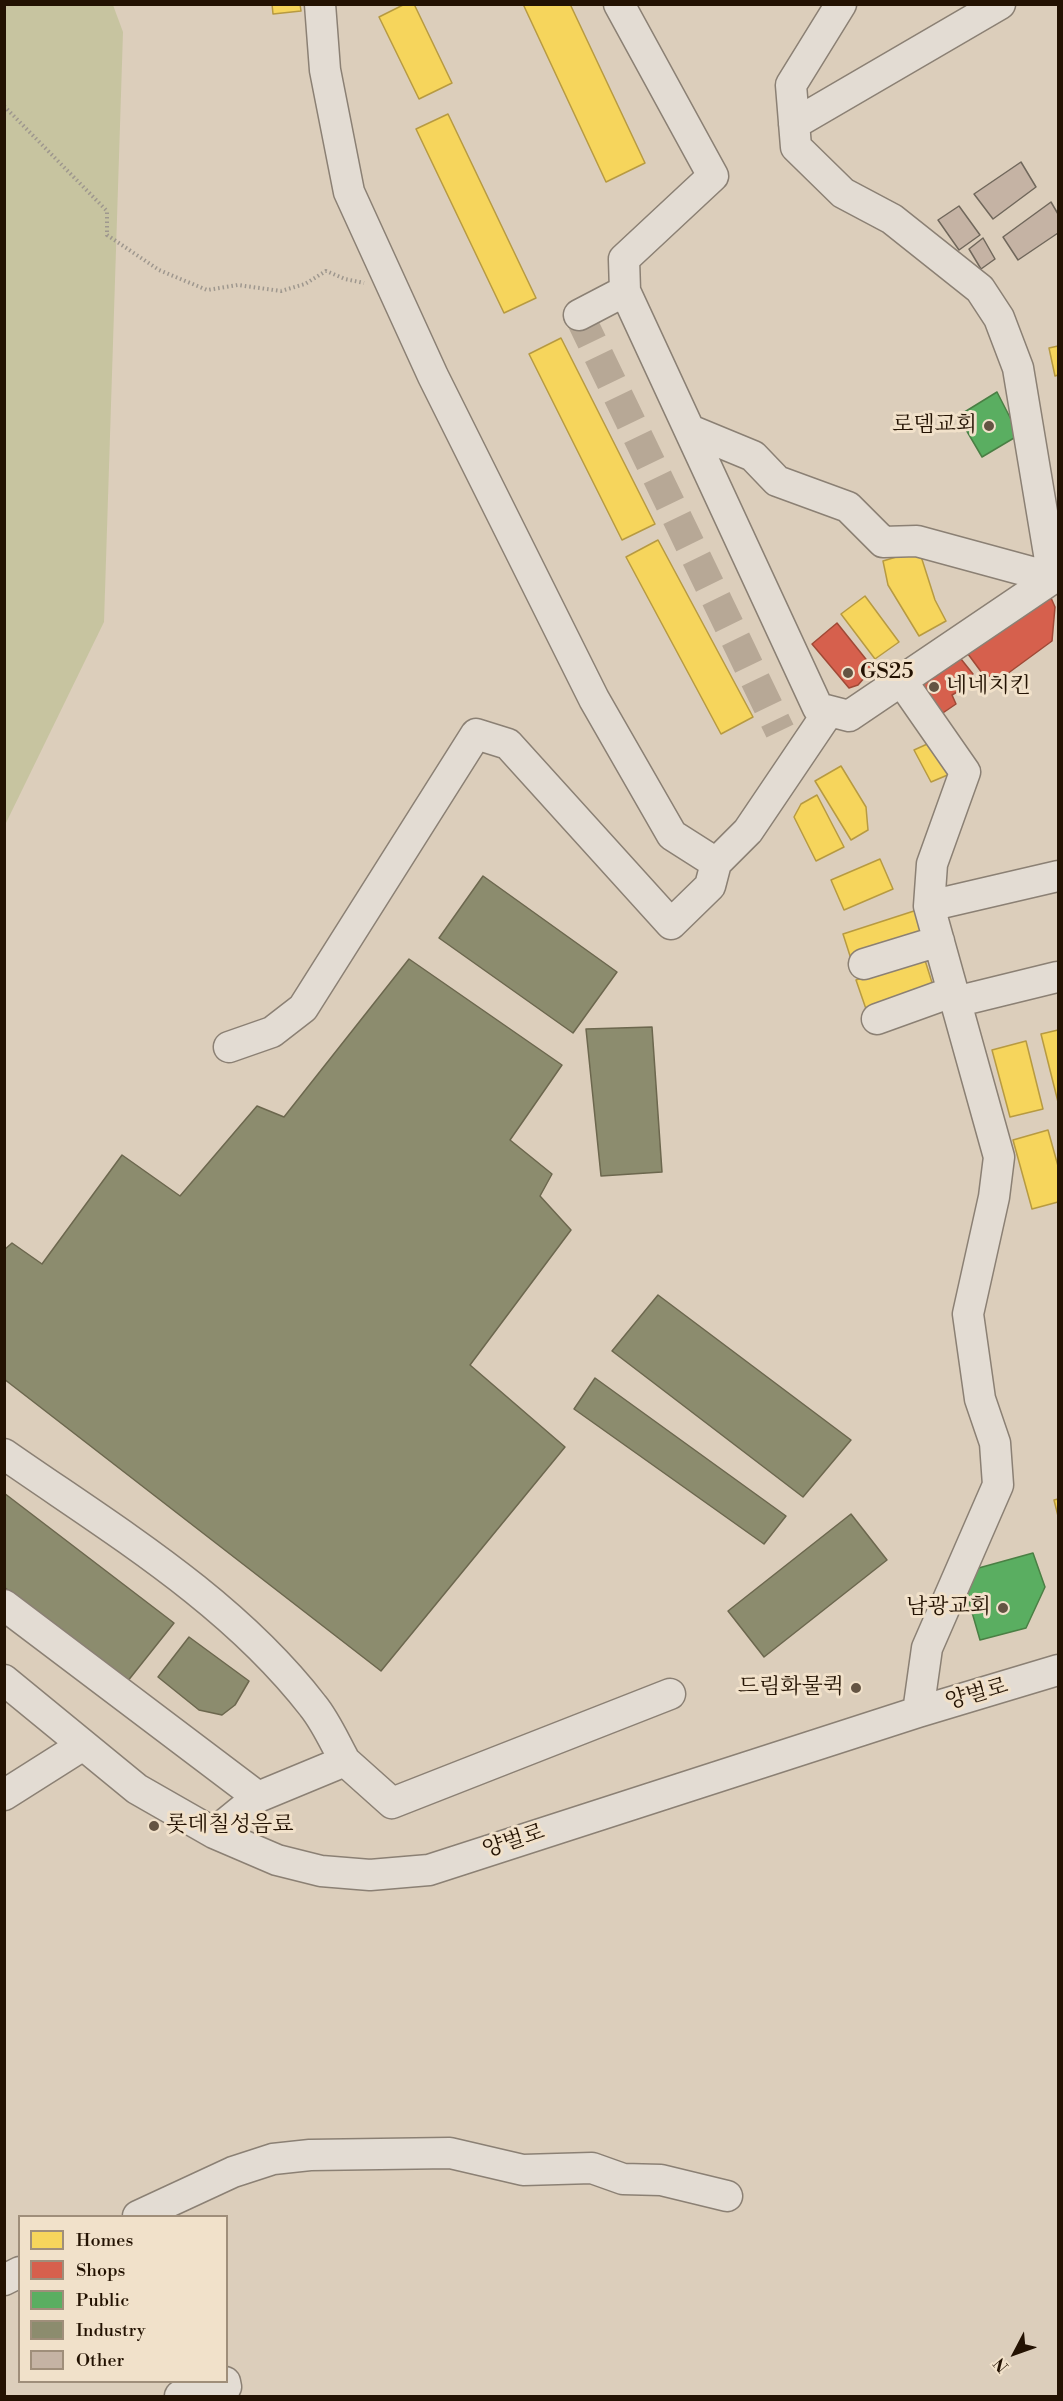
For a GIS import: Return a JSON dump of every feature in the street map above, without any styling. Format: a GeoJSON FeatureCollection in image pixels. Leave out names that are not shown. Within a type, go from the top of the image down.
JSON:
{"type":"FeatureCollection","features":[{"type":"Feature","properties":{"kind":"street"},"geometry":{"type":"LineString","coordinates":[[320,4],[325,70],[349,192],[433,375],[594,699],[672,835],[716,863]]}},
{"type":"Feature","properties":{"kind":"street"},"geometry":{"type":"LineString","coordinates":[[620,4],[713,176],[624,259],[625,291],[818,708],[849,716],[1056,577]]}},
{"type":"Feature","properties":{"kind":"street"},"geometry":{"type":"LineString","coordinates":[[841,4],[791,85],[796,147],[843,193],[892,219],[980,288],[999,318],[1018,368],[1056,577]]}},
{"type":"Feature","properties":{"kind":"street"},"geometry":{"type":"LineString","coordinates":[[794,124],[1000,4]]}},
{"type":"Feature","properties":{"kind":"street"},"geometry":{"type":"LineString","coordinates":[[579,315],[625,291]]}},
{"type":"Feature","properties":{"kind":"street"},"geometry":{"type":"LineString","coordinates":[[690,430],[753,456],[777,481],[848,507],[883,542],[917,541],[1056,577]]}},
{"type":"Feature","properties":{"kind":"street"},"geometry":{"type":"LineString","coordinates":[[901,680],[964,772],[932,864],[929,906],[999,1157],[994,1197],[968,1314],[980,1399],[995,1443],[998,1485],[927,1648],[918,1712]]}},
{"type":"Feature","properties":{"kind":"street"},"geometry":{"type":"LineString","coordinates":[[229,1047],[272,1032],[303,1008],[476,734],[508,744],[671,924],[710,886],[716,863],[748,831],[829,711]]}},
{"type":"Feature","properties":{"kind":"street"},"geometry":{"type":"LineString","coordinates":[[929,906],[1059,876]]}},
{"type":"Feature","properties":{"kind":"street"},"geometry":{"type":"LineString","coordinates":[[864,964],[939,941]]}},
{"type":"Feature","properties":{"kind":"street"},"geometry":{"type":"LineString","coordinates":[[877,1019],[953,997],[1057,977]]}},
{"type":"Feature","properties":{"kind":"street"},"geometry":{"type":"LineString","coordinates":[[4,1454],[194,1588],[255,1642],[314,1707],[345,1761],[392,1803],[670,1694]]}},
{"type":"Feature","properties":{"kind":"street"},"geometry":{"type":"LineString","coordinates":[[4,1605],[258,1797]]}},
{"type":"Feature","properties":{"kind":"street","name":"양벌로"},"geometry":{"type":"LineString","coordinates":[[4,1680],[137,1789],[214,1833],[277,1860],[321,1871],[370,1875],[429,1870],[918,1712],[1059,1670]]}},
{"type":"Feature","properties":{"kind":"street"},"geometry":{"type":"LineString","coordinates":[[4,1795],[83,1745]]}},
{"type":"Feature","properties":{"kind":"street"},"geometry":{"type":"LineString","coordinates":[[214,1833],[258,1797],[345,1761]]}},
{"type":"Feature","properties":{"kind":"street"},"geometry":{"type":"LineString","coordinates":[[142,2215],[233,2172],[273,2159],[310,2155],[450,2153],[523,2170],[592,2168],[623,2179],[661,2180],[727,2196]]}},
{"type":"Feature","properties":{"kind":"street"},"geometry":{"type":"LineString","coordinates":[[4,2280],[18,2273]]}},
{"type":"Feature","properties":{"kind":"street"},"geometry":{"type":"LineString","coordinates":[[180,2397],[226,2387],[225,2383]]}},
{"type":"Feature","properties":{"kind":"path"},"geometry":{"type":"LineString","coordinates":[[4,106],[107,211],[107,235],[159,270],[207,290],[238,285],[281,291],[304,284],[326,271],[345,279],[367,284]]}},
{"type":"Feature","properties":{"kind":"shaded area"},"geometry":{"type":"Polygon","coordinates":[[[5,4],[113,5],[123,32],[104,622],[5,825],[5,4]]]}},
{"type":"Feature","properties":{"kind":"building: Homes"},"geometry":{"type":"Polygon","coordinates":[[[272,4],[300,4],[301,11],[273,14],[272,4]]]}},
{"type":"Feature","properties":{"kind":"building: Homes"},"geometry":{"type":"Polygon","coordinates":[[[405,4],[414,4],[452,83],[419,99],[379,17],[405,4]]]}},
{"type":"Feature","properties":{"kind":"building: Homes"},"geometry":{"type":"Polygon","coordinates":[[[523,4],[570,4],[645,163],[606,182],[523,4]]]}},
{"type":"Feature","properties":{"kind":"building: Homes"},"geometry":{"type":"Polygon","coordinates":[[[448,114],[536,298],[504,313],[416,129],[448,114]]]}},
{"type":"Feature","properties":{"kind":"building: Homes"},"geometry":{"type":"Polygon","coordinates":[[[561,338],[655,524],[622,540],[529,354],[561,338]]]}},
{"type":"Feature","properties":{"kind":"building: Homes"},"geometry":{"type":"Polygon","coordinates":[[[1058,346],[1058,375],[1055,376],[1049,348],[1058,346]]]}},
{"type":"Feature","properties":{"kind":"building: Homes"},"geometry":{"type":"Polygon","coordinates":[[[658,540],[753,717],[721,734],[626,557],[658,540]]]}},
{"type":"Feature","properties":{"kind":"building: Homes"},"geometry":{"type":"Polygon","coordinates":[[[919,550],[935,600],[946,621],[919,636],[888,585],[883,561],[919,550]]]}},
{"type":"Feature","properties":{"kind":"building: Homes"},"geometry":{"type":"Polygon","coordinates":[[[865,596],[899,642],[875,659],[841,614],[865,596]]]}},
{"type":"Feature","properties":{"kind":"building: Homes"},"geometry":{"type":"Polygon","coordinates":[[[934,741],[950,774],[931,782],[914,750],[934,741]]]}},
{"type":"Feature","properties":{"kind":"building: Homes"},"geometry":{"type":"Polygon","coordinates":[[[841,766],[866,807],[868,830],[851,840],[815,781],[841,766]]]}},
{"type":"Feature","properties":{"kind":"building: Homes"},"geometry":{"type":"Polygon","coordinates":[[[817,795],[844,847],[816,861],[794,817],[801,804],[817,795]]]}},
{"type":"Feature","properties":{"kind":"building: Homes"},"geometry":{"type":"Polygon","coordinates":[[[880,859],[893,889],[844,910],[831,880],[880,859]]]}},
{"type":"Feature","properties":{"kind":"building: Homes"},"geometry":{"type":"Polygon","coordinates":[[[917,910],[926,938],[852,962],[843,934],[917,910]]]}},
{"type":"Feature","properties":{"kind":"building: Homes"},"geometry":{"type":"Polygon","coordinates":[[[924,957],[934,989],[866,1009],[856,980],[924,957]]]}},
{"type":"Feature","properties":{"kind":"building: Homes"},"geometry":{"type":"Polygon","coordinates":[[[1058,1030],[1058,1102],[1041,1034],[1058,1030]]]}},
{"type":"Feature","properties":{"kind":"building: Homes"},"geometry":{"type":"Polygon","coordinates":[[[1026,1041],[1043,1109],[1010,1117],[992,1050],[1026,1041]]]}},
{"type":"Feature","properties":{"kind":"building: Homes"},"geometry":{"type":"Polygon","coordinates":[[[1048,1130],[1058,1166],[1058,1202],[1032,1209],[1013,1140],[1048,1130]]]}},
{"type":"Feature","properties":{"kind":"building: Homes"},"geometry":{"type":"Polygon","coordinates":[[[1058,1499],[1058,1516],[1054,1500],[1058,1499]]]}},
{"type":"Feature","properties":{"kind":"building: Shops"},"geometry":{"type":"Polygon","coordinates":[[[1048,591],[1055,607],[1052,641],[1007,674],[985,677],[965,650],[1048,591]]]}},
{"type":"Feature","properties":{"kind":"building: Shops"},"geometry":{"type":"Polygon","coordinates":[[[837,623],[873,668],[858,685],[849,688],[812,644],[837,623]]]}},
{"type":"Feature","properties":{"kind":"building: Shops","name":"네네치킨"},"geometry":{"type":"Polygon","coordinates":[[[957,654],[973,674],[956,686],[957,692],[952,695],[956,704],[934,719],[911,687],[957,654]]]}},
{"type":"Feature","properties":{"kind":"building: Public","name":"로뎀교회"},"geometry":{"type":"Polygon","coordinates":[[[997,392],[1019,435],[982,457],[958,416],[997,392]]]}},
{"type":"Feature","properties":{"kind":"building: Public","name":"남광교회"},"geometry":{"type":"Polygon","coordinates":[[[1033,1553],[1045,1587],[1026,1628],[980,1640],[965,1588],[975,1569],[1033,1553]]]}},
{"type":"Feature","properties":{"kind":"building: Industry"},"geometry":{"type":"Polygon","coordinates":[[[483,876],[617,972],[573,1033],[439,938],[483,876]]]}},
{"type":"Feature","properties":{"kind":"building: Industry"},"geometry":{"type":"Polygon","coordinates":[[[409,959],[562,1065],[510,1140],[552,1174],[540,1196],[571,1230],[470,1365],[565,1447],[381,1671],[4,1379],[4,1250],[12,1243],[42,1264],[122,1155],[180,1196],[257,1106],[284,1117],[409,959]]]}},
{"type":"Feature","properties":{"kind":"building: Industry"},"geometry":{"type":"Polygon","coordinates":[[[652,1027],[662,1172],[601,1176],[586,1029],[652,1027]]]}},
{"type":"Feature","properties":{"kind":"building: Industry"},"geometry":{"type":"Polygon","coordinates":[[[658,1295],[851,1440],[803,1497],[612,1351],[658,1295]]]}},
{"type":"Feature","properties":{"kind":"building: Industry"},"geometry":{"type":"Polygon","coordinates":[[[595,1378],[786,1516],[764,1544],[574,1409],[595,1378]]]}},
{"type":"Feature","properties":{"kind":"building: Industry"},"geometry":{"type":"Polygon","coordinates":[[[4,1493],[174,1623],[127,1682],[4,1587],[4,1493]]]}},
{"type":"Feature","properties":{"kind":"building: Industry"},"geometry":{"type":"Polygon","coordinates":[[[851,1514],[887,1560],[764,1657],[728,1611],[851,1514]]]}},
{"type":"Feature","properties":{"kind":"building: Industry"},"geometry":{"type":"Polygon","coordinates":[[[189,1637],[249,1681],[235,1705],[222,1715],[199,1710],[158,1677],[189,1637]]]}},
{"type":"Feature","properties":{"kind":"building: Other"},"geometry":{"type":"Polygon","coordinates":[[[1021,162],[1036,187],[993,219],[974,194],[1021,162]]]}},
{"type":"Feature","properties":{"kind":"building: Other"},"geometry":{"type":"Polygon","coordinates":[[[1051,202],[1058,214],[1058,233],[1018,260],[1003,237],[1051,202]]]}},
{"type":"Feature","properties":{"kind":"building: Other"},"geometry":{"type":"Polygon","coordinates":[[[959,206],[980,235],[959,250],[938,220],[959,206]]]}},
{"type":"Feature","properties":{"kind":"building: Other"},"geometry":{"type":"Polygon","coordinates":[[[983,238],[995,259],[981,269],[969,249],[983,238]]]}},
{"type":"Feature","properties":{"kind":"tunnel"},"geometry":{"type":"LineString","coordinates":[[579,315],[780,731]]}},
{"type":"Feature","properties":{"kind":"place","name":"로뎀교회"},"geometry":{"type":"Point","coordinates":[989,426]}},
{"type":"Feature","properties":{"kind":"place","name":"GS25"},"geometry":{"type":"Point","coordinates":[848,673]}},
{"type":"Feature","properties":{"kind":"place","name":"네네치킨"},"geometry":{"type":"Point","coordinates":[934,687]}},
{"type":"Feature","properties":{"kind":"place","name":"남광교회"},"geometry":{"type":"Point","coordinates":[1003,1608]}},
{"type":"Feature","properties":{"kind":"place","name":"드림화물퀵"},"geometry":{"type":"Point","coordinates":[856,1688]}},
{"type":"Feature","properties":{"kind":"place","name":"롯데칠성음료"},"geometry":{"type":"Point","coordinates":[154,1826]}}]}
